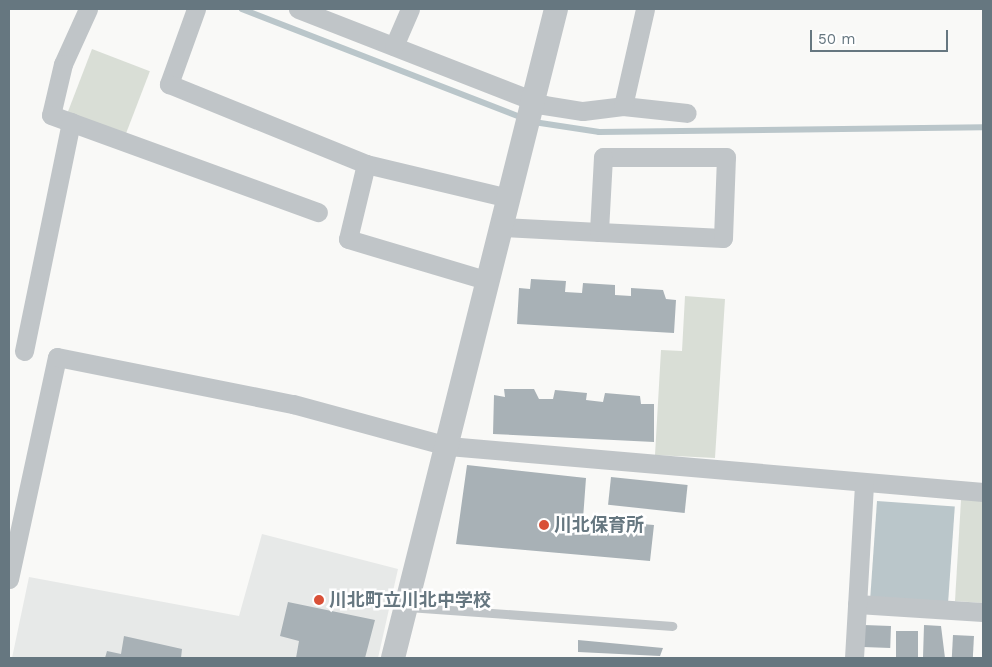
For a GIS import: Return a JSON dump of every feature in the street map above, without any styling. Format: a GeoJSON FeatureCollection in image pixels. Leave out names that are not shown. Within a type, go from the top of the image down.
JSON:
{"type":"FeatureCollection","features":[{"type":"Feature","properties":{"kind":"street"},"geometry":{"type":"LineString","coordinates":[[88,9],[63,64],[51,115],[318,212]]}},
{"type":"Feature","properties":{"kind":"street"},"geometry":{"type":"LineString","coordinates":[[196,9],[169,84],[366,164],[510,198]]}},
{"type":"Feature","properties":{"kind":"street"},"geometry":{"type":"LineString","coordinates":[[298,9],[394,46],[530,115],[563,110],[624,106],[687,113]]}},
{"type":"Feature","properties":{"kind":"street"},"geometry":{"type":"LineString","coordinates":[[394,46],[410,9]]}},
{"type":"Feature","properties":{"kind":"street"},"geometry":{"type":"LineString","coordinates":[[393,658],[448,446],[556,9]]}},
{"type":"Feature","properties":{"kind":"street"},"geometry":{"type":"LineString","coordinates":[[624,106],[645,9]]}},
{"type":"Feature","properties":{"kind":"street"},"geometry":{"type":"LineString","coordinates":[[24,350],[71,122]]}},
{"type":"Feature","properties":{"kind":"street"},"geometry":{"type":"LineString","coordinates":[[502,227],[599,232],[723,238],[726,157],[603,156],[599,232]]}},
{"type":"Feature","properties":{"kind":"street"},"geometry":{"type":"LineString","coordinates":[[366,164],[348,239],[489,281]]}},
{"type":"Feature","properties":{"kind":"street"},"geometry":{"type":"LineString","coordinates":[[9,579],[57,357],[293,404],[448,446],[864,484],[983,492]]}},
{"type":"Feature","properties":{"kind":"street"},"geometry":{"type":"LineString","coordinates":[[854,658],[864,484]]}},
{"type":"Feature","properties":{"kind":"street"},"geometry":{"type":"LineString","coordinates":[[857,604],[983,612]]}},
{"type":"Feature","properties":{"kind":"lane"},"geometry":{"type":"LineString","coordinates":[[406,607],[672,626]]}},
{"type":"Feature","properties":{"kind":"shaded area"},"geometry":{"type":"Polygon","coordinates":[[[92,49],[150,71],[126,135],[68,112],[92,49]]]}},
{"type":"Feature","properties":{"kind":"shaded area"},"geometry":{"type":"Polygon","coordinates":[[[685,296],[725,299],[715,458],[655,455],[661,350],[682,351],[685,296]]]}},
{"type":"Feature","properties":{"kind":"shaded area"},"geometry":{"type":"Polygon","coordinates":[[[961,500],[983,500],[983,603],[955,601],[961,500]]]}},
{"type":"Feature","properties":{"kind":"shaded area"},"geometry":{"type":"Polygon","coordinates":[[[877,501],[955,506],[948,602],[870,597],[877,501]]]}},
{"type":"Feature","properties":{"kind":"shaded area","name":"川北町立川北中学校"},"geometry":{"type":"Polygon","coordinates":[[[262,534],[398,569],[378,658],[12,658],[29,577],[239,616],[262,534]]]}},
{"type":"Feature","properties":{"kind":"building"},"geometry":{"type":"Polygon","coordinates":[[[531,279],[566,281],[565,292],[582,293],[583,283],[615,285],[615,295],[631,296],[631,288],[663,290],[666,299],[676,300],[674,333],[517,324],[519,288],[530,289],[531,279]]]}},
{"type":"Feature","properties":{"kind":"building"},"geometry":{"type":"Polygon","coordinates":[[[504,389],[534,389],[539,399],[553,399],[555,390],[587,393],[586,400],[603,402],[605,393],[640,396],[641,404],[654,404],[654,442],[493,434],[494,395],[505,397],[504,389]]]}},
{"type":"Feature","properties":{"kind":"building"},"geometry":{"type":"Polygon","coordinates":[[[467,465],[586,478],[583,519],[654,525],[650,561],[456,544],[467,465]]]}},
{"type":"Feature","properties":{"kind":"building"},"geometry":{"type":"Polygon","coordinates":[[[611,477],[688,485],[685,513],[608,505],[611,477]]]}},
{"type":"Feature","properties":{"kind":"building"},"geometry":{"type":"Polygon","coordinates":[[[288,602],[375,620],[365,658],[296,658],[299,641],[280,636],[288,602]]]}},
{"type":"Feature","properties":{"kind":"building"},"geometry":{"type":"Polygon","coordinates":[[[864,625],[891,626],[890,648],[863,647],[864,625]]]}},
{"type":"Feature","properties":{"kind":"building"},"geometry":{"type":"Polygon","coordinates":[[[924,625],[941,626],[945,658],[923,658],[924,625]]]}},
{"type":"Feature","properties":{"kind":"building"},"geometry":{"type":"Polygon","coordinates":[[[896,631],[918,631],[918,658],[896,658],[896,631]]]}},
{"type":"Feature","properties":{"kind":"building"},"geometry":{"type":"Polygon","coordinates":[[[953,635],[974,636],[973,658],[952,658],[953,635]]]}},
{"type":"Feature","properties":{"kind":"building"},"geometry":{"type":"Polygon","coordinates":[[[124,636],[182,649],[181,658],[105,658],[107,651],[121,654],[124,636]]]}},
{"type":"Feature","properties":{"kind":"building"},"geometry":{"type":"Polygon","coordinates":[[[578,640],[663,648],[660,656],[578,652],[578,640]]]}},
{"type":"Feature","properties":{"kind":"waterway"},"geometry":{"type":"LineString","coordinates":[[242,9],[523,118]]}},
{"type":"Feature","properties":{"kind":"waterway"},"geometry":{"type":"LineString","coordinates":[[534,122],[599,132],[983,127]]}},
{"type":"Feature","properties":{"kind":"place","name":"川北保育所"},"geometry":{"type":"Point","coordinates":[544,525]}},
{"type":"Feature","properties":{"kind":"place","name":"川北町立川北中学校"},"geometry":{"type":"Point","coordinates":[319,600]}}]}
